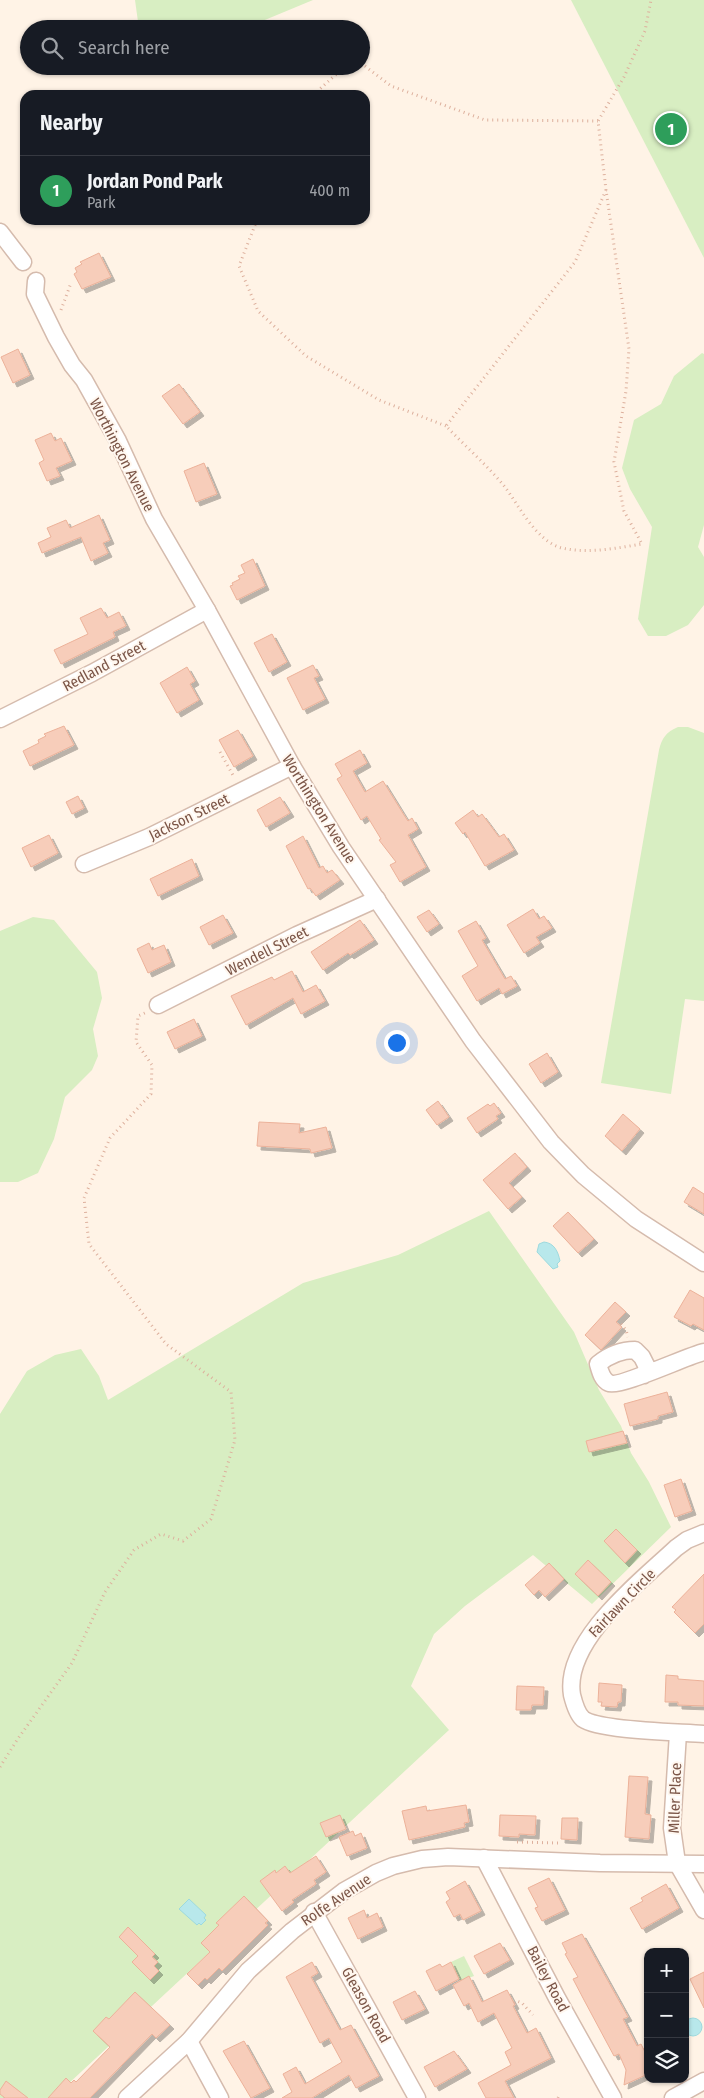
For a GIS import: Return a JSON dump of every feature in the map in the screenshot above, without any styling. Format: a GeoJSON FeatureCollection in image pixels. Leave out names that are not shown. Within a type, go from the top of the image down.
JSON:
{"type":"FeatureCollection","features":[{"type":"Feature","properties":{"kind":"street"},"geometry":{"type":"LineString","coordinates":[[0,232],[23,262]]}},
{"type":"Feature","properties":{"kind":"street","name":"Worthington Avenue"},"geometry":{"type":"LineString","coordinates":[[36,281],[35,294],[56,337],[84,380],[118,441],[154,519],[207,610],[292,766],[324,820],[473,1041],[565,1157],[622,1209],[657,1234],[704,1263]]}},
{"type":"Feature","properties":{"kind":"street","name":"Redland Street"},"geometry":{"type":"LineString","coordinates":[[0,719],[92,674],[207,610]]}},
{"type":"Feature","properties":{"kind":"street","name":"Jackson Street"},"geometry":{"type":"LineString","coordinates":[[84,864],[149,837],[292,766]]}},
{"type":"Feature","properties":{"kind":"street","name":"Wendell Street"},"geometry":{"type":"LineString","coordinates":[[158,1005],[297,935],[377,899]]}},
{"type":"Feature","properties":{"kind":"street"},"geometry":{"type":"LineString","coordinates":[[644,1375],[689,1356],[704,1352]]}},
{"type":"Feature","properties":{"kind":"street","name":"Fairlawn Circle"},"geometry":{"type":"LineString","coordinates":[[704,1533],[676,1548],[613,1609],[584,1645],[575,1661],[571,1680],[573,1698],[578,1713],[582,1718],[590,1722],[637,1730],[704,1734]]}},
{"type":"Feature","properties":{"kind":"street","name":"Miller Place"},"geometry":{"type":"LineString","coordinates":[[677,1863],[672,1828],[678,1733]]}},
{"type":"Feature","properties":{"kind":"street","name":"Rolfe Avenue"},"geometry":{"type":"LineString","coordinates":[[128,2098],[189,2041],[248,1972],[292,1931],[314,1912],[358,1882],[392,1866],[435,1857],[631,1864],[704,1864]]}},
{"type":"Feature","properties":{"kind":"street","name":"Bailey Road"},"geometry":{"type":"LineString","coordinates":[[484,1858],[559,2002],[613,2098]]}},
{"type":"Feature","properties":{"kind":"street"},"geometry":{"type":"LineString","coordinates":[[677,1863],[704,1910]]}},
{"type":"Feature","properties":{"kind":"street","name":"Gleason Road"},"geometry":{"type":"LineString","coordinates":[[314,1912],[417,2098]]}},
{"type":"Feature","properties":{"kind":"street"},"geometry":{"type":"LineString","coordinates":[[189,2041],[220,2098]]}},
{"type":"Feature","properties":{"kind":"street"},"geometry":{"type":"LineString","coordinates":[[673,2098],[704,2081]]}},
{"type":"Feature","properties":{"kind":"path"},"geometry":{"type":"LineString","coordinates":[[256,225],[240,266],[258,310],[306,356],[379,400],[446,426],[504,487],[522,513],[547,540],[561,548],[604,550],[642,544],[624,511],[614,462],[626,391],[630,349],[606,190],[598,121],[624,77],[645,31],[651,0]]}},
{"type":"Feature","properties":{"kind":"path"},"geometry":{"type":"LineString","coordinates":[[370,70],[391,86],[485,120],[598,121]]}},
{"type":"Feature","properties":{"kind":"path"},"geometry":{"type":"LineString","coordinates":[[319,90],[335,75]]}},
{"type":"Feature","properties":{"kind":"path"},"geometry":{"type":"LineString","coordinates":[[446,426],[575,262],[606,190]]}},
{"type":"Feature","properties":{"kind":"path"},"geometry":{"type":"LineString","coordinates":[[61,310],[71,283]]}},
{"type":"Feature","properties":{"kind":"path"},"geometry":{"type":"LineString","coordinates":[[220,752],[242,791]]}},
{"type":"Feature","properties":{"kind":"path"},"geometry":{"type":"LineString","coordinates":[[0,1768],[17,1740],[72,1663],[105,1592],[134,1550],[161,1534],[183,1541],[212,1519],[235,1440],[231,1392],[166,1344],[89,1244],[84,1198],[110,1138],[151,1094],[152,1064],[136,1042],[138,1016],[158,1005]]}},
{"type":"Feature","properties":{"kind":"path"},"geometry":{"type":"LineString","coordinates":[[515,1842],[558,1842]]}},
{"type":"Feature","properties":{"kind":"path"},"geometry":{"type":"LineString","coordinates":[[514,2003],[517,2001],[522,2003],[533,2015]]}},
{"type":"Feature","properties":{"kind":"green space"},"geometry":{"type":"Polygon","coordinates":[[[135,0],[313,0],[265,20],[138,20],[135,0]]]}},
{"type":"Feature","properties":{"kind":"green space"},"geometry":{"type":"Polygon","coordinates":[[[571,0],[704,0],[704,258],[571,0]]]}},
{"type":"Feature","properties":{"kind":"green space"},"geometry":{"type":"Polygon","coordinates":[[[702,353],[704,354],[704,525],[698,547],[704,557],[704,605],[688,625],[666,636],[648,636],[638,619],[652,527],[630,489],[622,468],[634,420],[661,404],[674,376],[702,353]]]}},
{"type":"Feature","properties":{"kind":"green space"},"geometry":{"type":"Polygon","coordinates":[[[678,727],[688,727],[704,733],[704,1001],[685,999],[671,1094],[601,1083],[659,750],[665,736],[678,727]]]}},
{"type":"Feature","properties":{"kind":"green space"},"geometry":{"type":"Polygon","coordinates":[[[33,917],[54,920],[97,972],[102,998],[93,1029],[98,1056],[92,1070],[65,1097],[54,1139],[38,1173],[18,1182],[0,1182],[0,931],[33,917]]]}},
{"type":"Feature","properties":{"kind":"green space"},"geometry":{"type":"Polygon","coordinates":[[[489,1211],[574,1332],[599,1390],[621,1426],[631,1453],[649,1482],[671,1527],[592,1604],[533,1555],[465,1606],[434,1634],[411,1686],[449,1730],[53,2098],[0,2098],[0,1414],[27,1371],[55,1355],[81,1349],[99,1376],[108,1400],[303,1283],[398,1255],[489,1211]]]}},
{"type":"Feature","properties":{"kind":"green space"},"geometry":{"type":"Polygon","coordinates":[[[464,1956],[474,1976],[460,1981],[451,1962],[464,1956]]]}},
{"type":"Feature","properties":{"kind":"water"},"geometry":{"type":"Polygon","coordinates":[[[544,1242],[553,1246],[557,1251],[560,1261],[557,1264],[558,1267],[553,1269],[537,1252],[539,1244],[544,1242]]]}},
{"type":"Feature","properties":{"kind":"water"},"geometry":{"type":"Polygon","coordinates":[[[189,1899],[206,1915],[204,1918],[206,1920],[201,1925],[199,1923],[197,1925],[179,1909],[189,1899]]]}},
{"type":"Feature","properties":{"kind":"water"},"geometry":{"type":"Polygon","coordinates":[[[696,2019],[702,2027],[699,2033],[693,2036],[689,2034],[689,2020],[696,2019]]]}},
{"type":"Feature","properties":{"kind":"building"},"geometry":{"type":"Polygon","coordinates":[[[99,253],[111,277],[82,289],[74,274],[77,272],[75,268],[82,264],[80,262],[99,253]]]}},
{"type":"Feature","properties":{"kind":"building"},"geometry":{"type":"Polygon","coordinates":[[[18,349],[30,375],[13,383],[1,357],[18,349]]]}},
{"type":"Feature","properties":{"kind":"building"},"geometry":{"type":"Polygon","coordinates":[[[179,384],[200,412],[183,424],[162,396],[179,384]]]}},
{"type":"Feature","properties":{"kind":"building"},"geometry":{"type":"Polygon","coordinates":[[[51,433],[55,441],[61,438],[72,461],[56,468],[60,476],[47,481],[39,463],[44,460],[35,440],[51,433]]]}},
{"type":"Feature","properties":{"kind":"building"},"geometry":{"type":"Polygon","coordinates":[[[204,463],[217,494],[196,502],[184,471],[204,463]]]}},
{"type":"Feature","properties":{"kind":"building"},"geometry":{"type":"Polygon","coordinates":[[[99,515],[110,540],[103,543],[108,553],[91,561],[81,537],[42,553],[38,543],[51,537],[47,528],[66,520],[70,528],[99,515]]]}},
{"type":"Feature","properties":{"kind":"building"},"geometry":{"type":"Polygon","coordinates":[[[253,559],[265,586],[237,600],[230,586],[240,579],[238,576],[245,573],[241,565],[253,559]]]}},
{"type":"Feature","properties":{"kind":"building"},"geometry":{"type":"Polygon","coordinates":[[[101,608],[107,618],[119,612],[126,626],[113,632],[115,637],[61,664],[54,650],[88,634],[80,618],[101,608]]]}},
{"type":"Feature","properties":{"kind":"building"},"geometry":{"type":"Polygon","coordinates":[[[272,634],[287,662],[269,672],[254,643],[272,634]]]}},
{"type":"Feature","properties":{"kind":"building"},"geometry":{"type":"Polygon","coordinates":[[[313,665],[319,676],[314,678],[325,699],[303,710],[287,678],[313,665]]]}},
{"type":"Feature","properties":{"kind":"building"},"geometry":{"type":"Polygon","coordinates":[[[187,667],[195,681],[190,684],[199,700],[177,713],[160,683],[187,667]]]}},
{"type":"Feature","properties":{"kind":"building"},"geometry":{"type":"Polygon","coordinates":[[[64,726],[74,745],[30,766],[23,751],[39,743],[38,740],[46,736],[44,734],[64,726]]]}},
{"type":"Feature","properties":{"kind":"building"},"geometry":{"type":"Polygon","coordinates":[[[238,730],[253,756],[234,767],[219,740],[238,730]]]}},
{"type":"Feature","properties":{"kind":"building"},"geometry":{"type":"Polygon","coordinates":[[[360,750],[367,763],[353,771],[365,792],[383,781],[408,821],[412,818],[418,829],[408,835],[426,867],[400,882],[390,865],[396,862],[379,840],[381,839],[367,816],[361,820],[337,779],[342,776],[335,764],[360,750]]]}},
{"type":"Feature","properties":{"kind":"building"},"geometry":{"type":"Polygon","coordinates":[[[78,796],[84,808],[72,814],[66,802],[78,796]]]}},
{"type":"Feature","properties":{"kind":"building"},"geometry":{"type":"Polygon","coordinates":[[[280,797],[290,813],[266,827],[257,810],[280,797]]]}},
{"type":"Feature","properties":{"kind":"building"},"geometry":{"type":"Polygon","coordinates":[[[473,810],[478,817],[482,814],[499,837],[504,834],[514,850],[485,866],[465,832],[463,834],[455,823],[473,810]]]}},
{"type":"Feature","properties":{"kind":"building"},"geometry":{"type":"Polygon","coordinates":[[[49,835],[58,853],[31,867],[22,848],[49,835]]]}},
{"type":"Feature","properties":{"kind":"building"},"geometry":{"type":"Polygon","coordinates":[[[303,836],[319,868],[323,866],[327,873],[332,870],[340,880],[316,896],[310,888],[308,889],[286,846],[303,836]]]}},
{"type":"Feature","properties":{"kind":"building"},"geometry":{"type":"Polygon","coordinates":[[[192,859],[199,876],[158,896],[150,879],[192,859]]]}},
{"type":"Feature","properties":{"kind":"building"},"geometry":{"type":"Polygon","coordinates":[[[533,909],[539,919],[544,916],[552,928],[536,937],[540,943],[524,953],[507,925],[533,909]]]}},
{"type":"Feature","properties":{"kind":"building"},"geometry":{"type":"Polygon","coordinates":[[[429,910],[439,924],[427,932],[417,917],[429,910]]]}},
{"type":"Feature","properties":{"kind":"building"},"geometry":{"type":"Polygon","coordinates":[[[223,915],[233,933],[209,945],[200,927],[223,915]]]}},
{"type":"Feature","properties":{"kind":"building"},"geometry":{"type":"Polygon","coordinates":[[[360,920],[374,940],[350,955],[348,953],[323,970],[311,952],[360,920]]]}},
{"type":"Feature","properties":{"kind":"building"},"geometry":{"type":"Polygon","coordinates":[[[476,921],[486,938],[482,940],[505,979],[511,976],[517,986],[502,994],[499,988],[477,1001],[462,976],[478,966],[458,931],[476,921]]]}},
{"type":"Feature","properties":{"kind":"building"},"geometry":{"type":"Polygon","coordinates":[[[149,943],[152,950],[164,945],[171,962],[148,973],[137,949],[149,943]]]}},
{"type":"Feature","properties":{"kind":"building"},"geometry":{"type":"Polygon","coordinates":[[[292,971],[303,992],[316,985],[325,1001],[301,1014],[293,998],[246,1025],[231,996],[272,977],[274,980],[292,971]]]}},
{"type":"Feature","properties":{"kind":"building"},"geometry":{"type":"Polygon","coordinates":[[[194,1019],[202,1036],[175,1049],[167,1032],[194,1019]]]}},
{"type":"Feature","properties":{"kind":"building"},"geometry":{"type":"Polygon","coordinates":[[[547,1053],[558,1072],[541,1083],[529,1064],[547,1053]]]}},
{"type":"Feature","properties":{"kind":"building"},"geometry":{"type":"Polygon","coordinates":[[[438,1101],[449,1117],[437,1125],[426,1110],[438,1101]]]}},
{"type":"Feature","properties":{"kind":"building"},"geometry":{"type":"Polygon","coordinates":[[[494,1103],[501,1113],[496,1116],[498,1119],[477,1133],[467,1118],[488,1104],[490,1106],[494,1103]]]}},
{"type":"Feature","properties":{"kind":"building"},"geometry":{"type":"Polygon","coordinates":[[[623,1114],[640,1129],[622,1151],[605,1136],[623,1114]]]}},
{"type":"Feature","properties":{"kind":"building"},"geometry":{"type":"Polygon","coordinates":[[[259,1122],[300,1124],[299,1133],[326,1127],[332,1148],[311,1153],[310,1149],[257,1146],[259,1122]]]}},
{"type":"Feature","properties":{"kind":"building"},"geometry":{"type":"Polygon","coordinates":[[[515,1153],[527,1167],[509,1183],[522,1197],[508,1209],[483,1180],[515,1153]]]}},
{"type":"Feature","properties":{"kind":"building"},"geometry":{"type":"Polygon","coordinates":[[[693,1187],[704,1194],[704,1214],[684,1202],[693,1187]]]}},
{"type":"Feature","properties":{"kind":"building"},"geometry":{"type":"Polygon","coordinates":[[[568,1212],[594,1239],[578,1253],[553,1226],[568,1212]]]}},
{"type":"Feature","properties":{"kind":"building"},"geometry":{"type":"Polygon","coordinates":[[[690,1290],[704,1298],[704,1330],[674,1317],[690,1290]]]}},
{"type":"Feature","properties":{"kind":"building"},"geometry":{"type":"Polygon","coordinates":[[[615,1302],[626,1312],[616,1322],[622,1327],[601,1350],[585,1335],[615,1302]]]}},
{"type":"Feature","properties":{"kind":"building"},"geometry":{"type":"Polygon","coordinates":[[[667,1392],[673,1412],[658,1416],[658,1419],[630,1426],[624,1404],[667,1392]]]}},
{"type":"Feature","properties":{"kind":"building"},"geometry":{"type":"Polygon","coordinates":[[[623,1431],[627,1443],[589,1452],[586,1441],[623,1431]]]}},
{"type":"Feature","properties":{"kind":"building"},"geometry":{"type":"Polygon","coordinates":[[[681,1479],[692,1511],[675,1517],[664,1485],[681,1479]]]}},
{"type":"Feature","properties":{"kind":"building"},"geometry":{"type":"Polygon","coordinates":[[[616,1529],[637,1550],[625,1563],[604,1541],[616,1529]]]}},
{"type":"Feature","properties":{"kind":"building"},"geometry":{"type":"Polygon","coordinates":[[[588,1560],[611,1582],[598,1596],[575,1574],[588,1560]]]}},
{"type":"Feature","properties":{"kind":"building"},"geometry":{"type":"Polygon","coordinates":[[[549,1563],[564,1579],[545,1597],[539,1590],[534,1595],[525,1585],[549,1563]]]}},
{"type":"Feature","properties":{"kind":"building"},"geometry":{"type":"Polygon","coordinates":[[[704,1574],[704,1624],[695,1633],[674,1612],[676,1610],[672,1607],[704,1574]]]}},
{"type":"Feature","properties":{"kind":"building"},"geometry":{"type":"Polygon","coordinates":[[[666,1675],[678,1676],[678,1679],[704,1681],[704,1706],[678,1705],[678,1702],[665,1702],[666,1675]]]}},
{"type":"Feature","properties":{"kind":"building"},"geometry":{"type":"Polygon","coordinates":[[[599,1683],[622,1685],[621,1702],[618,1702],[617,1707],[601,1706],[602,1702],[598,1702],[599,1683]]]}},
{"type":"Feature","properties":{"kind":"building"},"geometry":{"type":"Polygon","coordinates":[[[517,1686],[544,1687],[543,1705],[532,1705],[531,1710],[516,1710],[517,1686]]]}},
{"type":"Feature","properties":{"kind":"building"},"geometry":{"type":"Polygon","coordinates":[[[629,1776],[648,1777],[645,1814],[651,1815],[649,1839],[625,1837],[629,1776]]]}},
{"type":"Feature","properties":{"kind":"building"},"geometry":{"type":"Polygon","coordinates":[[[466,1805],[469,1822],[464,1823],[465,1827],[409,1840],[402,1811],[426,1806],[427,1811],[466,1805]]]}},
{"type":"Feature","properties":{"kind":"building"},"geometry":{"type":"Polygon","coordinates":[[[340,1815],[346,1829],[326,1837],[320,1823],[340,1815]]]}},
{"type":"Feature","properties":{"kind":"building"},"geometry":{"type":"Polygon","coordinates":[[[500,1815],[536,1816],[535,1835],[519,1834],[519,1837],[499,1836],[500,1815]]]}},
{"type":"Feature","properties":{"kind":"building"},"geometry":{"type":"Polygon","coordinates":[[[562,1818],[578,1818],[577,1840],[561,1839],[562,1818]]]}},
{"type":"Feature","properties":{"kind":"building"},"geometry":{"type":"Polygon","coordinates":[[[353,1831],[355,1836],[361,1833],[367,1848],[347,1856],[339,1837],[353,1831]]]}},
{"type":"Feature","properties":{"kind":"building"},"geometry":{"type":"Polygon","coordinates":[[[316,1856],[326,1872],[314,1880],[316,1884],[292,1900],[294,1902],[282,1911],[260,1881],[275,1870],[276,1873],[285,1866],[290,1873],[316,1856]]]}},
{"type":"Feature","properties":{"kind":"building"},"geometry":{"type":"Polygon","coordinates":[[[549,1878],[565,1910],[542,1921],[535,1908],[538,1907],[528,1888],[549,1878]]]}},
{"type":"Feature","properties":{"kind":"building"},"geometry":{"type":"Polygon","coordinates":[[[465,1881],[481,1911],[463,1920],[460,1914],[454,1917],[446,1902],[450,1899],[446,1892],[465,1881]]]}},
{"type":"Feature","properties":{"kind":"building"},"geometry":{"type":"Polygon","coordinates":[[[666,1884],[679,1908],[642,1929],[630,1908],[643,1901],[641,1898],[666,1884]]]}},
{"type":"Feature","properties":{"kind":"building"},"geometry":{"type":"Polygon","coordinates":[[[244,1896],[268,1921],[265,1923],[268,1925],[222,1971],[219,1968],[207,1980],[205,1978],[198,1985],[187,1974],[210,1952],[201,1943],[219,1925],[216,1923],[244,1896]]]}},
{"type":"Feature","properties":{"kind":"building"},"geometry":{"type":"Polygon","coordinates":[[[364,1910],[367,1918],[377,1913],[383,1927],[358,1939],[348,1918],[364,1910]]]}},
{"type":"Feature","properties":{"kind":"building"},"geometry":{"type":"Polygon","coordinates":[[[128,1927],[155,1954],[152,1957],[158,1962],[154,1966],[159,1971],[150,1980],[132,1962],[138,1956],[119,1937],[128,1927]]]}},
{"type":"Feature","properties":{"kind":"building"},"geometry":{"type":"Polygon","coordinates":[[[582,1934],[628,2017],[623,2019],[637,2046],[641,2044],[644,2050],[644,2076],[624,2085],[626,2070],[619,2054],[614,2056],[573,1979],[578,1977],[565,1954],[567,1953],[562,1943],[582,1934]]]}},
{"type":"Feature","properties":{"kind":"building"},"geometry":{"type":"Polygon","coordinates":[[[500,1943],[510,1960],[484,1974],[474,1956],[500,1943]]]}},
{"type":"Feature","properties":{"kind":"building"},"geometry":{"type":"Polygon","coordinates":[[[312,1962],[318,1973],[311,1977],[340,2030],[351,2025],[379,2076],[356,2088],[349,2075],[312,2098],[282,2098],[292,2092],[283,2074],[296,2067],[305,2084],[342,2062],[329,2038],[320,2043],[286,1977],[312,1962]]]}},
{"type":"Feature","properties":{"kind":"building"},"geometry":{"type":"Polygon","coordinates":[[[451,1962],[459,1979],[436,1991],[426,1971],[440,1964],[442,1967],[451,1962]]]}},
{"type":"Feature","properties":{"kind":"building"},"geometry":{"type":"Polygon","coordinates":[[[704,1972],[704,2008],[690,1979],[704,1972]]]}},
{"type":"Feature","properties":{"kind":"building"},"geometry":{"type":"Polygon","coordinates":[[[469,1976],[482,2002],[507,1990],[527,2033],[536,2028],[551,2058],[505,2081],[514,2098],[486,2098],[478,2083],[511,2065],[505,2052],[512,2048],[494,2013],[478,2022],[469,2003],[464,2006],[453,1985],[469,1976]]]}},
{"type":"Feature","properties":{"kind":"building"},"geometry":{"type":"Polygon","coordinates":[[[415,1991],[425,2009],[402,2020],[393,2002],[415,1991]]]}},
{"type":"Feature","properties":{"kind":"building"},"geometry":{"type":"Polygon","coordinates":[[[135,1992],[170,2025],[156,2038],[152,2034],[90,2098],[48,2098],[66,2078],[71,2083],[74,2080],[76,2082],[110,2047],[93,2031],[106,2017],[109,2019],[135,1992]]]}},
{"type":"Feature","properties":{"kind":"building"},"geometry":{"type":"Polygon","coordinates":[[[244,2041],[270,2088],[251,2098],[223,2051],[244,2041]]]}},
{"type":"Feature","properties":{"kind":"building"},"geometry":{"type":"Polygon","coordinates":[[[454,2051],[467,2069],[435,2087],[424,2067],[454,2051]]]}},
{"type":"Feature","properties":{"kind":"building"},"geometry":{"type":"Polygon","coordinates":[[[6,2081],[28,2098],[5,2098],[0,2094],[0,2090],[6,2081]]]}},
{"type":"Feature","properties":{"kind":"place","name":"Jordan Pond Park"},"geometry":{"type":"Point","coordinates":[671,129]}}]}
